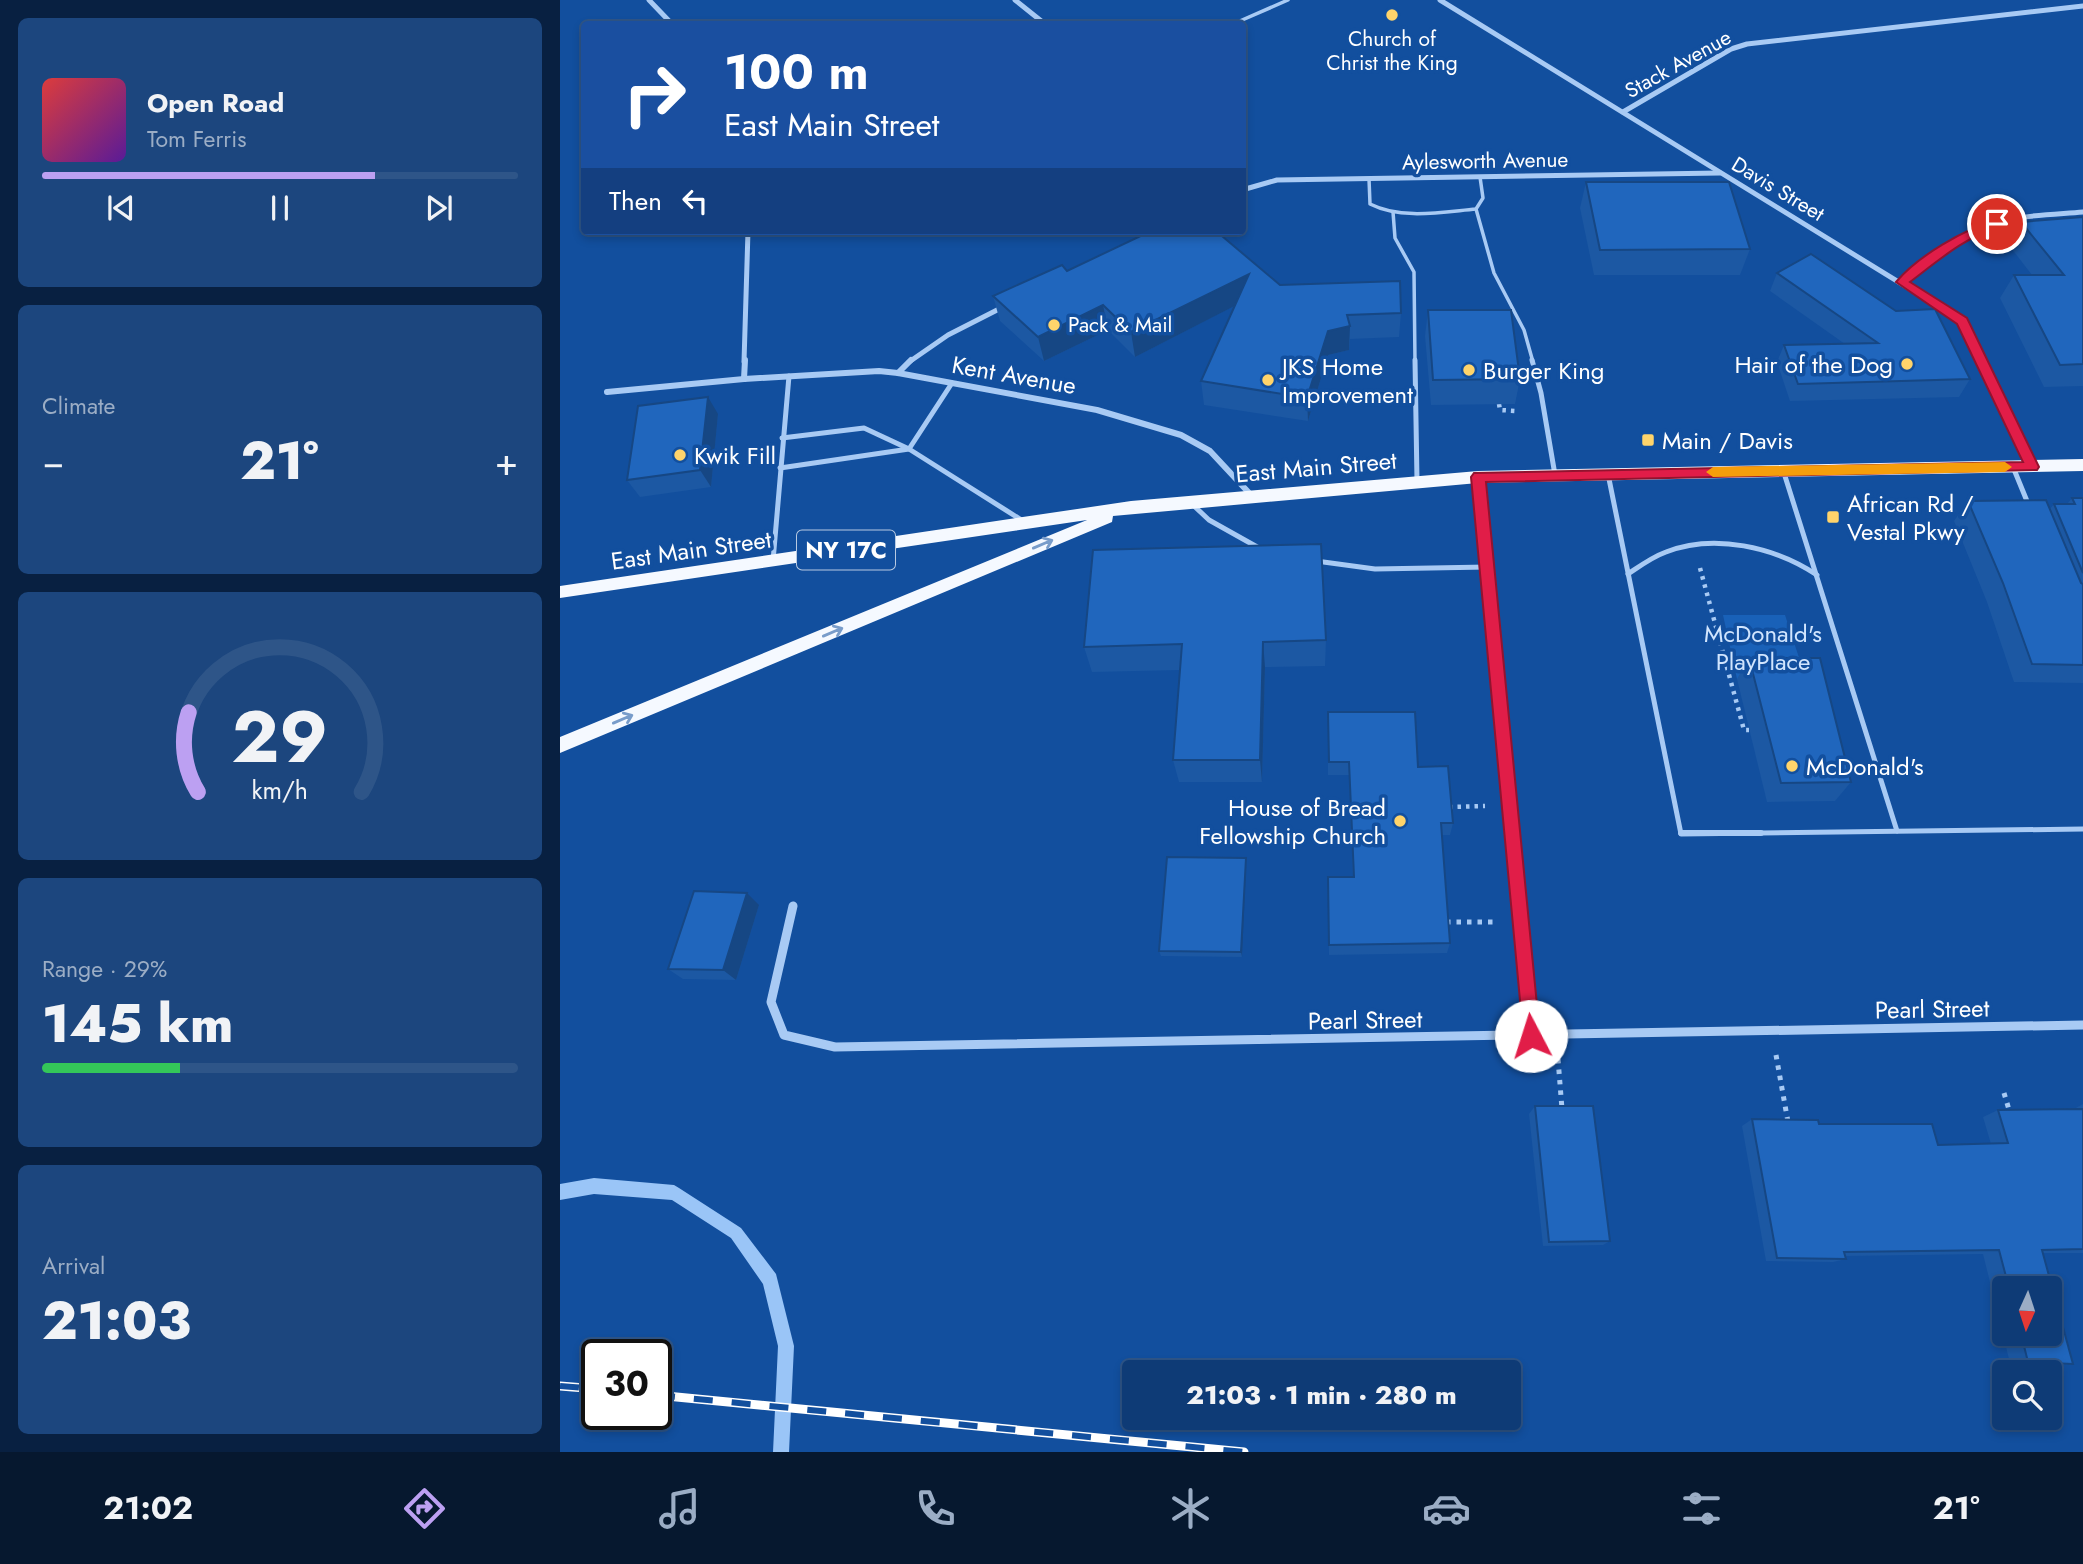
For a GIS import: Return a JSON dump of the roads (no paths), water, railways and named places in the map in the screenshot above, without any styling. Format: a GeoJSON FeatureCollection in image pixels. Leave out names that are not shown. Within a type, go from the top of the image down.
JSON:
{"type":"FeatureCollection","features":[{"type":"Feature","properties":{"kind":"main road","name":"East Main Street"},"geometry":{"type":"LineString","coordinates":[[560,592],[1131,507],[1417,481],[1555,475],[2083,466]]}},
{"type":"Feature","properties":{"kind":"main road"},"geometry":{"type":"LineString","coordinates":[[560,746],[1131,507]]}},
{"type":"Feature","properties":{"kind":"street"},"geometry":{"type":"LineString","coordinates":[[649,0],[669,21]]}},
{"type":"Feature","properties":{"kind":"street"},"geometry":{"type":"LineString","coordinates":[[1015,0],[1041,21]]}},
{"type":"Feature","properties":{"kind":"street","name":"Davis Street"},"geometry":{"type":"LineString","coordinates":[[1440,0],[1962,321],[2032,467]]}},
{"type":"Feature","properties":{"kind":"street","name":"Stack Avenue"},"geometry":{"type":"LineString","coordinates":[[1623,112],[1731,49],[1746,44],[2083,6]]}},
{"type":"Feature","properties":{"kind":"street","name":"Aylesworth Avenue"},"geometry":{"type":"LineString","coordinates":[[1246,188],[1277,180],[1721,173]]}},
{"type":"Feature","properties":{"kind":"street"},"geometry":{"type":"LineString","coordinates":[[1246,182],[1251,186]]}},
{"type":"Feature","properties":{"kind":"street"},"geometry":{"type":"LineString","coordinates":[[1902,282],[1957,240],[1977,229],[2017,218],[2083,212]]}},
{"type":"Feature","properties":{"kind":"street"},"geometry":{"type":"LineString","coordinates":[[744,379],[748,235]]}},
{"type":"Feature","properties":{"kind":"street"},"geometry":{"type":"LineString","coordinates":[[898,373],[937,339],[1011,303]]}},
{"type":"Feature","properties":{"kind":"street","name":"Kent Avenue"},"geometry":{"type":"LineString","coordinates":[[607,392],[789,376],[879,371],[898,373],[1097,410],[1181,435],[1210,452],[1251,495]]}},
{"type":"Feature","properties":{"kind":"street"},"geometry":{"type":"LineString","coordinates":[[1478,477],[1531,1036]]}},
{"type":"Feature","properties":{"kind":"street","name":"Pearl Street"},"geometry":{"type":"LineString","coordinates":[[793,906],[771,1002],[784,1035],[835,1047],[2083,1025]]}},
{"type":"Feature","properties":{"kind":"lane"},"geometry":{"type":"LineString","coordinates":[[1240,21],[1288,0]]}},
{"type":"Feature","properties":{"kind":"lane"},"geometry":{"type":"LineString","coordinates":[[1480,177],[1483,198],[1476,209],[1494,273],[1524,330],[1541,393],[1555,475]]}},
{"type":"Feature","properties":{"kind":"lane"},"geometry":{"type":"LineString","coordinates":[[1369,179],[1370,204],[1379,211],[1476,209]]}},
{"type":"Feature","properties":{"kind":"lane"},"geometry":{"type":"LineString","coordinates":[[1393,212],[1395,238],[1414,272],[1417,481]]}},
{"type":"Feature","properties":{"kind":"lane"},"geometry":{"type":"LineString","coordinates":[[773,561],[789,376]]}},
{"type":"Feature","properties":{"kind":"lane"},"geometry":{"type":"LineString","coordinates":[[780,468],[909,449],[953,383]]}},
{"type":"Feature","properties":{"kind":"lane"},"geometry":{"type":"LineString","coordinates":[[782,438],[864,428],[909,449],[1026,522]]}},
{"type":"Feature","properties":{"kind":"lane"},"geometry":{"type":"LineString","coordinates":[[2013,467],[2034,517]]}},
{"type":"Feature","properties":{"kind":"lane"},"geometry":{"type":"LineString","coordinates":[[1784,471],[1896,831]]}},
{"type":"Feature","properties":{"kind":"lane"},"geometry":{"type":"LineString","coordinates":[[1608,474],[1681,834],[2083,829]]}},
{"type":"Feature","properties":{"kind":"lane"},"geometry":{"type":"LineString","coordinates":[[1190,502],[1209,520],[1260,549]]}},
{"type":"Feature","properties":{"kind":"lane"},"geometry":{"type":"LineString","coordinates":[[1628,574],[1667,552],[1719,545],[1779,554],[1802,563],[1817,575]]}},
{"type":"Feature","properties":{"kind":"lane"},"geometry":{"type":"LineString","coordinates":[[1311,560],[1375,569],[1487,567]]}},
{"type":"Feature","properties":{"kind":"waterway"},"geometry":{"type":"LineString","coordinates":[[560,1192],[594,1186],[674,1193],[736,1233],[770,1280],[786,1346],[781,1452]]}},
{"type":"Feature","properties":{"kind":"railway"},"geometry":{"type":"LineString","coordinates":[[560,1386],[581,1388]]}},
{"type":"Feature","properties":{"kind":"railway"},"geometry":{"type":"LineString","coordinates":[[672,1397],[1244,1452]]}},
{"type":"Feature","properties":{"kind":"place","name":"Church of Christ the King"},"geometry":{"type":"Point","coordinates":[1392,15]}},
{"type":"Feature","properties":{"kind":"place","name":"Pack & Mail"},"geometry":{"type":"Point","coordinates":[1054,325]}},
{"type":"Feature","properties":{"kind":"place","name":"Hair of the Dog"},"geometry":{"type":"Point","coordinates":[1907,364]}},
{"type":"Feature","properties":{"kind":"place","name":"Burger King"},"geometry":{"type":"Point","coordinates":[1469,370]}},
{"type":"Feature","properties":{"kind":"place","name":"JKS Home Improvement"},"geometry":{"type":"Point","coordinates":[1268,380]}},
{"type":"Feature","properties":{"kind":"place","name":"Main / Davis"},"geometry":{"type":"Point","coordinates":[1648,440]}},
{"type":"Feature","properties":{"kind":"place","name":"Kwik Fill"},"geometry":{"type":"Point","coordinates":[680,455]}},
{"type":"Feature","properties":{"kind":"place","name":"African Rd / Vestal Pkwy"},"geometry":{"type":"Point","coordinates":[1833,517]}},
{"type":"Feature","properties":{"kind":"place","name":"McDonald's"},"geometry":{"type":"Point","coordinates":[1792,766]}},
{"type":"Feature","properties":{"kind":"place","name":"House of Bread Fellowship Church"},"geometry":{"type":"Point","coordinates":[1400,821]}},
{"type":"Feature","properties":{"kind":"park label","name":"McDonald's PlayPlace"},"geometry":{"type":"Point","coordinates":[1763,647]}}]}
